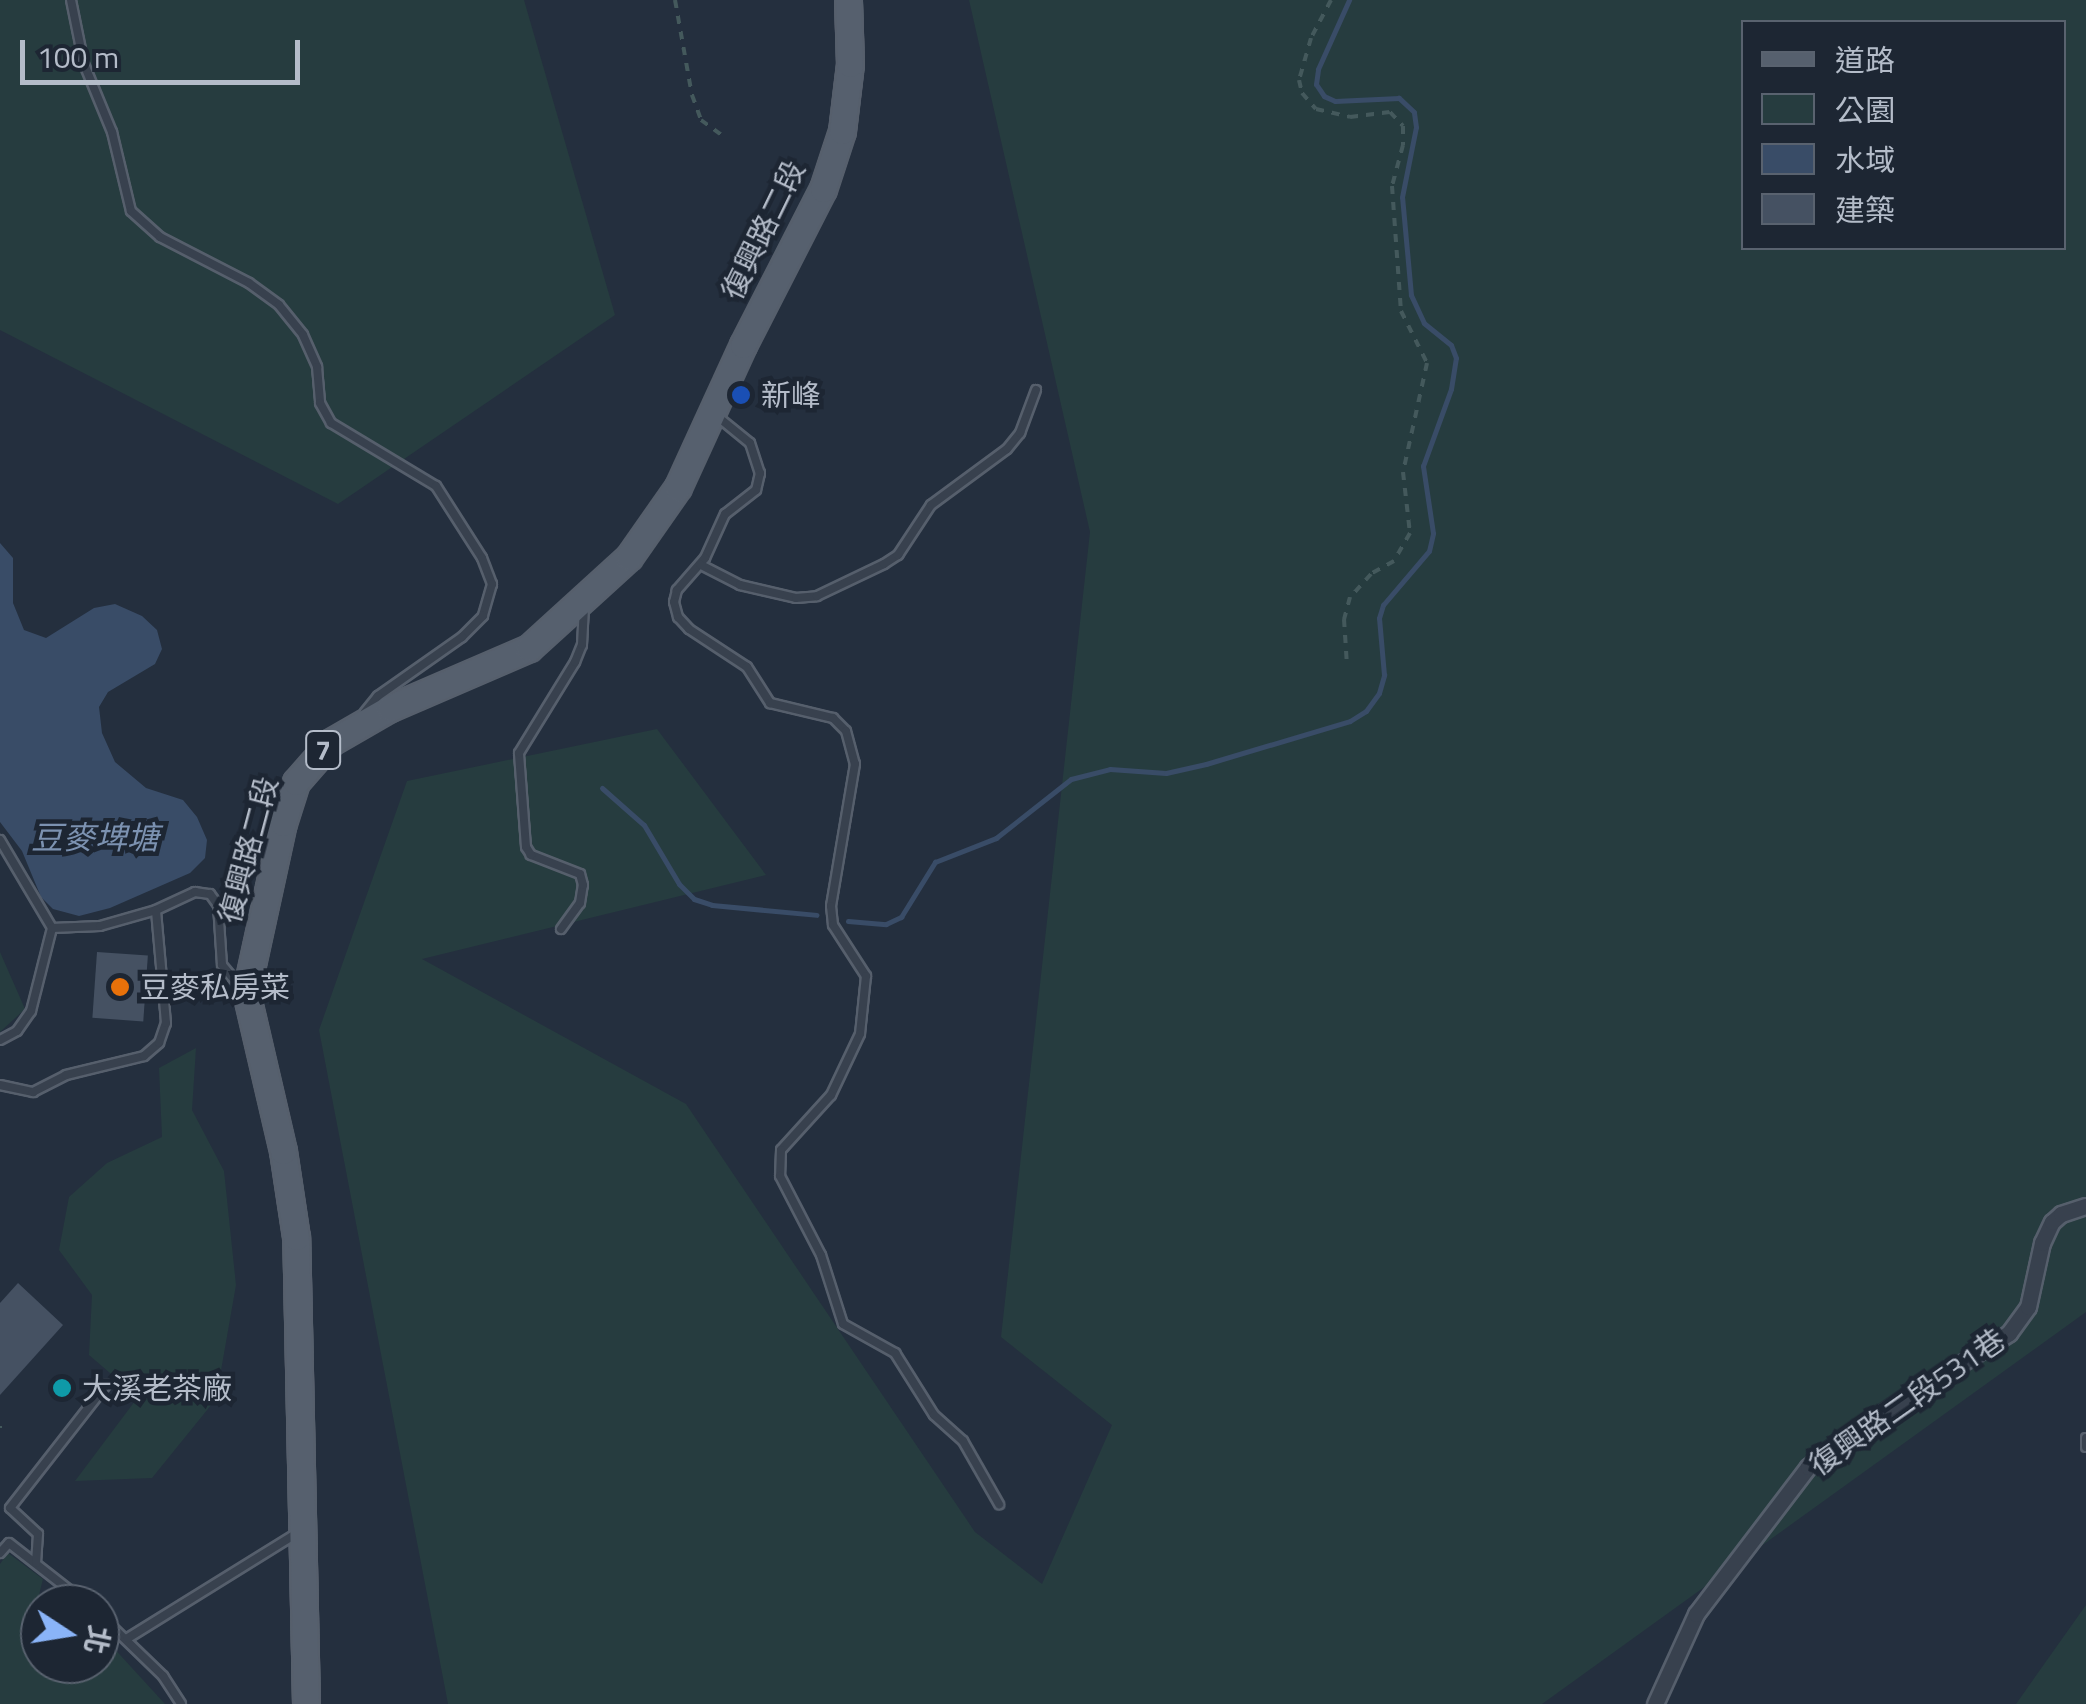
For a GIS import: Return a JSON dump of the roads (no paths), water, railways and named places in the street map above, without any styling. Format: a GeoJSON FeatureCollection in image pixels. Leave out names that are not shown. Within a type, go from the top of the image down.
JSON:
{"type":"FeatureCollection","features":[{"type":"Feature","properties":{"kind":"main road","name":"復興路二段"},"geometry":{"type":"LineString","coordinates":[[306,1704],[292,1196],[246,992],[296,782],[330,742],[358,725],[528,648],[584,602],[629,557],[669,501],[714,414],[742,345],[824,188],[842,130],[850,64],[848,0]]}},
{"type":"Feature","properties":{"kind":"street","name":"復興路二段531巷"},"geometry":{"type":"LineString","coordinates":[[1655,1704],[1706,1600],[1808,1468],[1851,1433],[2009,1333],[2028,1306],[2042,1243],[2052,1222],[2061,1214],[2086,1206]]}},
{"type":"Feature","properties":{"kind":"lane"},"geometry":{"type":"LineString","coordinates":[[71,0],[84,64],[112,132],[131,211],[160,237],[249,283],[278,305],[303,335],[317,367],[320,402],[331,423],[436,486],[487,571],[491,601],[483,616],[462,637],[378,696],[358,725]]}},
{"type":"Feature","properties":{"kind":"lane"},"geometry":{"type":"LineString","coordinates":[[701,565],[740,586],[796,598],[817,596],[884,564],[898,554],[931,504],[1007,449],[1020,433],[1036,390]]}},
{"type":"Feature","properties":{"kind":"lane"},"geometry":{"type":"LineString","coordinates":[[714,414],[750,443],[760,474],[756,490],[726,514],[701,565],[677,590],[674,602],[678,617],[688,629],[747,667],[770,703],[833,718],[846,731],[854,764],[831,906],[833,925],[866,976],[860,1034],[831,1095],[780,1150],[780,1176],[821,1255],[843,1324],[895,1353],[934,1414],[963,1441],[999,1504]]}},
{"type":"Feature","properties":{"kind":"lane"},"geometry":{"type":"LineString","coordinates":[[561,929],[580,903],[580,874],[532,855],[526,848],[520,753],[582,645],[584,602]]}},
{"type":"Feature","properties":{"kind":"lane"},"geometry":{"type":"LineString","coordinates":[[0,840],[52,928],[32,1011],[18,1030],[0,1040]]}},
{"type":"Feature","properties":{"kind":"lane"},"geometry":{"type":"LineString","coordinates":[[52,928],[100,926],[156,910],[196,892],[210,894],[218,905],[222,966],[246,992]]}},
{"type":"Feature","properties":{"kind":"lane"},"geometry":{"type":"LineString","coordinates":[[0,1086],[33,1092],[66,1075],[144,1056],[159,1044],[166,1023],[156,910]]}},
{"type":"Feature","properties":{"kind":"lane"},"geometry":{"type":"LineString","coordinates":[[36,1563],[38,1534],[10,1508],[107,1384]]}},
{"type":"Feature","properties":{"kind":"lane"},"geometry":{"type":"LineString","coordinates":[[2086,1438],[2086,1448]]}},
{"type":"Feature","properties":{"kind":"lane"},"geometry":{"type":"LineString","coordinates":[[128,1638],[304,1530]]}},
{"type":"Feature","properties":{"kind":"lane"},"geometry":{"type":"LineString","coordinates":[[0,1553],[9,1543],[62,1584]]}},
{"type":"Feature","properties":{"kind":"lane"},"geometry":{"type":"LineString","coordinates":[[120,1631],[181,1704]]}},
{"type":"Feature","properties":{"kind":"water","name":"豆麥埤塘"},"geometry":{"type":"Polygon","coordinates":[[[0,543],[13,558],[13,603],[24,630],[46,638],[94,608],[115,604],[142,616],[157,630],[162,649],[155,664],[108,692],[99,707],[102,733],[115,762],[146,788],[183,800],[197,817],[207,840],[205,858],[190,873],[110,908],[79,916],[53,909],[41,897],[22,851],[0,822],[0,543]]]}},
{"type":"Feature","properties":{"kind":"waterway"},"geometry":{"type":"LineString","coordinates":[[848,921],[886,924],[901,917],[935,862],[996,838],[1071,779],[1110,769],[1166,773],[1206,764],[1350,721],[1366,711],[1379,693],[1384,675],[1379,618],[1383,605],[1429,551],[1433,533],[1423,466],[1451,389],[1456,358],[1451,345],[1424,323],[1411,295],[1402,197],[1416,127],[1414,112],[1399,98],[1335,101],[1324,96],[1316,84],[1318,69],[1349,0]]}},
{"type":"Feature","properties":{"kind":"waterway"},"geometry":{"type":"LineString","coordinates":[[602,788],[644,825],[679,884],[694,899],[712,905],[817,915]]}},
{"type":"Feature","properties":{"kind":"place","name":"新峰"},"geometry":{"type":"Point","coordinates":[741,395]}},
{"type":"Feature","properties":{"kind":"place","name":"豆麥私房菜"},"geometry":{"type":"Point","coordinates":[120,987]}},
{"type":"Feature","properties":{"kind":"place","name":"大溪老茶廠"},"geometry":{"type":"Point","coordinates":[62,1388]}}]}
